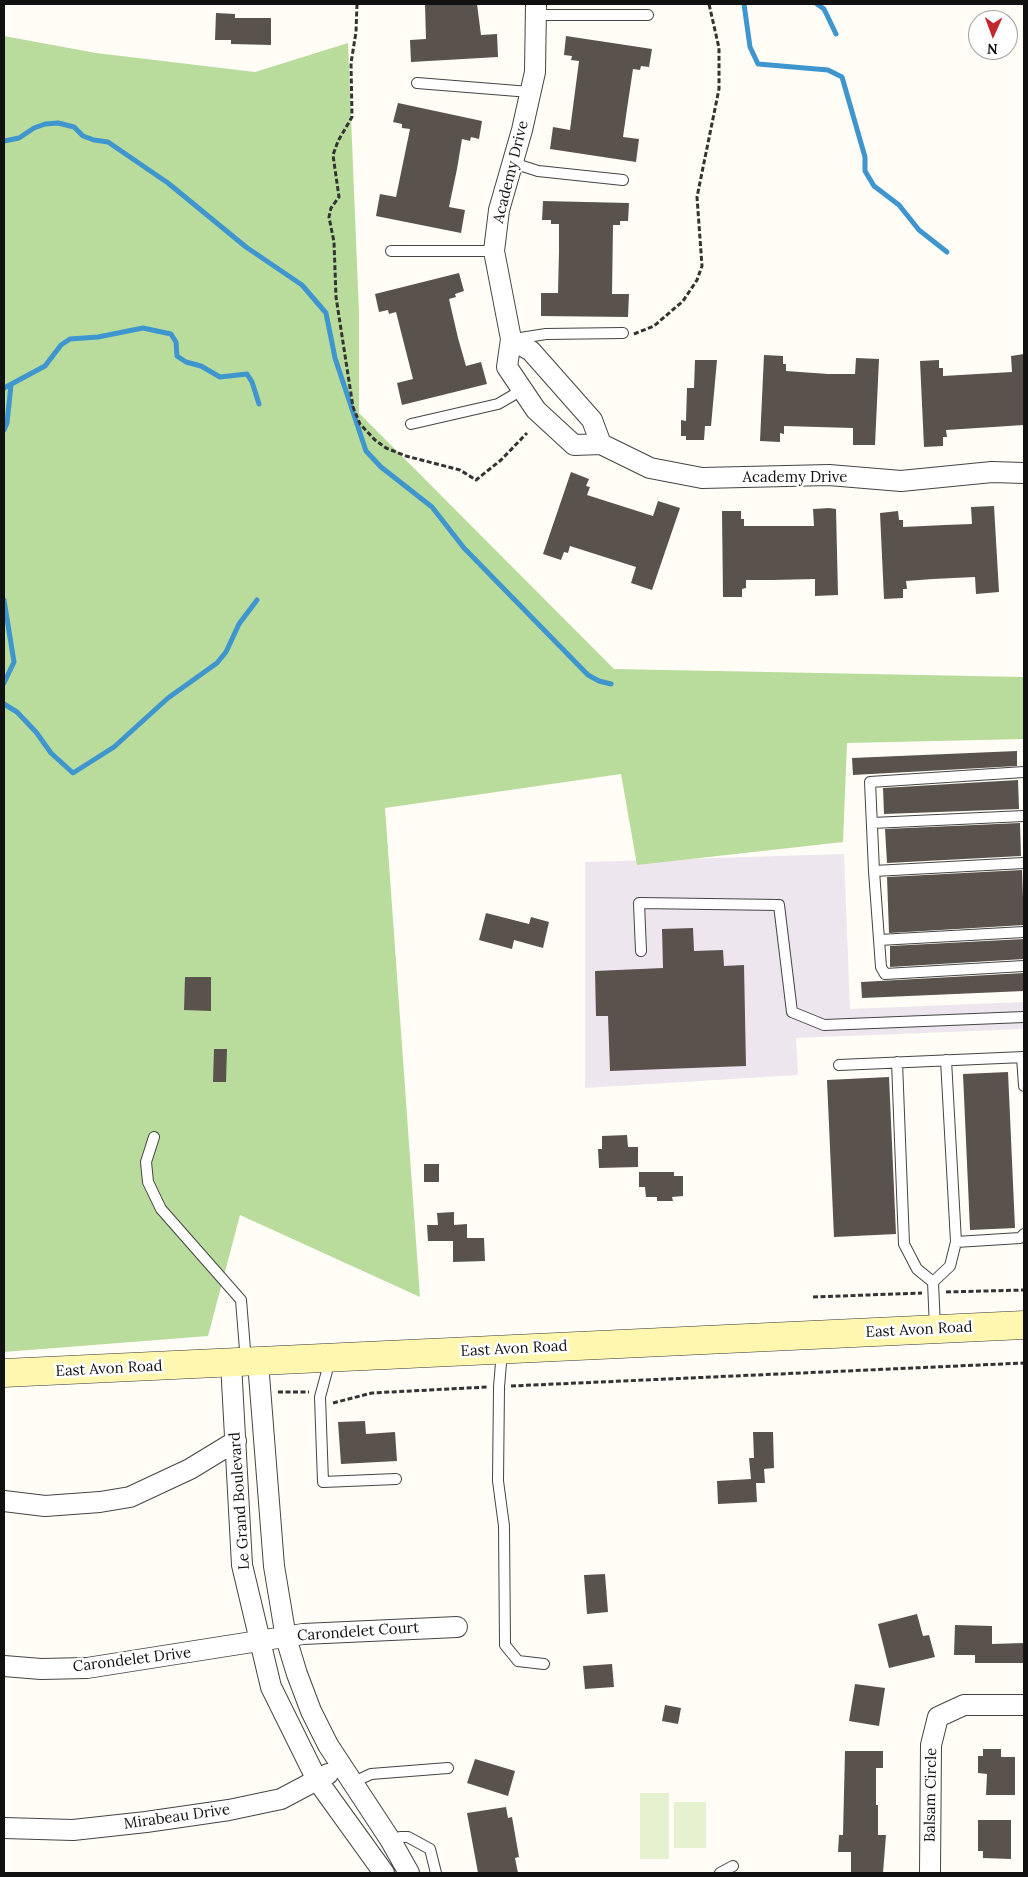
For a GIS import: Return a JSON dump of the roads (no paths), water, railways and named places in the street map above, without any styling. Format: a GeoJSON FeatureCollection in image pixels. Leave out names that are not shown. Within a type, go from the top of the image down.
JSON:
{"type":"FeatureCollection","features":[{"type":"Feature","properties":{"kind":"main road","name":"East Avon Road"},"geometry":{"type":"LineString","coordinates":[[4,1373],[1024,1325]]}},
{"type":"Feature","properties":{"kind":"street","name":"Academy Drive"},"geometry":{"type":"LineString","coordinates":[[536,9],[535,72],[513,163],[499,210],[494,251],[511,339],[507,367],[536,410],[574,445],[601,444],[650,468],[702,478],[829,475],[901,482],[992,472],[1024,473]]}},
{"type":"Feature","properties":{"kind":"street"},"geometry":{"type":"LineString","coordinates":[[511,339],[531,351],[592,420],[601,444]]}},
{"type":"Feature","properties":{"kind":"street","name":"Le Grand Boulevard"},"geometry":{"type":"LineString","coordinates":[[245,1363],[260,1392],[274,1566],[286,1638],[311,1711],[347,1774],[391,1841],[409,1873]]}},
{"type":"Feature","properties":{"kind":"street","name":"Le Grand Boulevard"},"geometry":{"type":"LineString","coordinates":[[245,1363],[236,1441],[242,1565],[271,1687],[317,1780],[384,1873]]}},
{"type":"Feature","properties":{"kind":"street"},"geometry":{"type":"LineString","coordinates":[[4,1501],[45,1506],[100,1502],[130,1497],[190,1469],[236,1441]]}},
{"type":"Feature","properties":{"kind":"street","name":"Carondelet Court"},"geometry":{"type":"LineString","coordinates":[[260,1640],[286,1638],[303,1634],[457,1627]]}},
{"type":"Feature","properties":{"kind":"street","name":"Carondelet Drive"},"geometry":{"type":"LineString","coordinates":[[4,1666],[41,1669],[87,1668],[223,1648],[260,1640]]}},
{"type":"Feature","properties":{"kind":"street","name":"Balsam Circle"},"geometry":{"type":"LineString","coordinates":[[930,1873],[931,1744],[938,1717],[964,1704],[1024,1705]]}},
{"type":"Feature","properties":{"kind":"street","name":"Mirabeau Drive"},"geometry":{"type":"LineString","coordinates":[[4,1828],[73,1830],[211,1813],[281,1799],[317,1780],[347,1774]]}},
{"type":"Feature","properties":{"kind":"lane"},"geometry":{"type":"LineString","coordinates":[[536,9],[648,15]]}},
{"type":"Feature","properties":{"kind":"lane"},"geometry":{"type":"LineString","coordinates":[[417,84],[530,92]]}},
{"type":"Feature","properties":{"kind":"lane"},"geometry":{"type":"LineString","coordinates":[[513,163],[538,171],[623,180]]}},
{"type":"Feature","properties":{"kind":"lane"},"geometry":{"type":"LineString","coordinates":[[391,251],[494,251]]}},
{"type":"Feature","properties":{"kind":"lane"},"geometry":{"type":"LineString","coordinates":[[511,339],[546,334],[623,333]]}},
{"type":"Feature","properties":{"kind":"lane"},"geometry":{"type":"LineString","coordinates":[[410,424],[498,404],[522,390]]}},
{"type":"Feature","properties":{"kind":"lane"},"geometry":{"type":"LineString","coordinates":[[1024,772],[870,782],[881,968],[886,974],[1024,966]]}},
{"type":"Feature","properties":{"kind":"lane"},"geometry":{"type":"LineString","coordinates":[[872,823],[1024,816]]}},
{"type":"Feature","properties":{"kind":"lane"},"geometry":{"type":"LineString","coordinates":[[874,871],[1024,863]]}},
{"type":"Feature","properties":{"kind":"lane"},"geometry":{"type":"LineString","coordinates":[[641,952],[639,903],[779,905],[792,1012],[824,1025],[1024,1017]]}},
{"type":"Feature","properties":{"kind":"lane"},"geometry":{"type":"LineString","coordinates":[[879,940],[1024,932]]}},
{"type":"Feature","properties":{"kind":"lane"},"geometry":{"type":"LineString","coordinates":[[839,1065],[1023,1057],[1024,1086]]}},
{"type":"Feature","properties":{"kind":"lane"},"geometry":{"type":"LineString","coordinates":[[933,1287],[950,1266],[956,1242],[946,1060]]}},
{"type":"Feature","properties":{"kind":"lane"},"geometry":{"type":"LineString","coordinates":[[897,1062],[904,1244],[917,1269],[933,1287],[936,1329]]}},
{"type":"Feature","properties":{"kind":"lane"},"geometry":{"type":"LineString","coordinates":[[154,1137],[146,1162],[148,1182],[161,1209],[241,1300],[245,1363]]}},
{"type":"Feature","properties":{"kind":"lane"},"geometry":{"type":"LineString","coordinates":[[956,1242],[1020,1238],[1024,1234]]}},
{"type":"Feature","properties":{"kind":"lane"},"geometry":{"type":"LineString","coordinates":[[502,1350],[499,1387],[498,1480],[504,1526],[504,1645],[518,1661],[544,1664]]}},
{"type":"Feature","properties":{"kind":"lane"},"geometry":{"type":"LineString","coordinates":[[330,1358],[320,1397],[323,1482],[396,1479]]}},
{"type":"Feature","properties":{"kind":"lane"},"geometry":{"type":"LineString","coordinates":[[347,1774],[448,1768]]}},
{"type":"Feature","properties":{"kind":"lane"},"geometry":{"type":"LineString","coordinates":[[391,1841],[400,1837],[408,1837],[430,1849],[436,1873]]}},
{"type":"Feature","properties":{"kind":"lane"},"geometry":{"type":"LineString","coordinates":[[720,1873],[733,1866]]}},
{"type":"Feature","properties":{"kind":"waterway"},"geometry":{"type":"LineString","coordinates":[[744,4],[750,47],[758,64],[828,70],[842,77],[865,157],[865,171],[874,186],[899,205],[919,230],[947,252]]}},
{"type":"Feature","properties":{"kind":"waterway"},"geometry":{"type":"LineString","coordinates":[[817,4],[824,9],[836,34]]}},
{"type":"Feature","properties":{"kind":"waterway"},"geometry":{"type":"LineString","coordinates":[[4,141],[19,138],[34,128],[45,124],[58,123],[74,127],[83,136],[108,142],[168,183],[246,247],[302,285],[326,313],[335,358],[366,451],[381,467],[432,507],[464,548],[588,675],[599,681],[611,684]]}},
{"type":"Feature","properties":{"kind":"waterway"},"geometry":{"type":"LineString","coordinates":[[4,388],[45,366],[61,345],[70,339],[98,337],[143,328],[171,334],[176,342],[177,356],[186,362],[201,366],[220,377],[247,374],[252,382],[259,404]]}},
{"type":"Feature","properties":{"kind":"waterway"},"geometry":{"type":"LineString","coordinates":[[4,430],[7,423],[11,385]]}},
{"type":"Feature","properties":{"kind":"waterway"},"geometry":{"type":"LineString","coordinates":[[4,600],[14,662],[4,683]]}},
{"type":"Feature","properties":{"kind":"waterway"},"geometry":{"type":"LineString","coordinates":[[4,704],[17,712],[36,732],[51,753],[73,773],[114,747],[168,698],[217,663],[226,652],[239,624],[257,600]]}}]}
